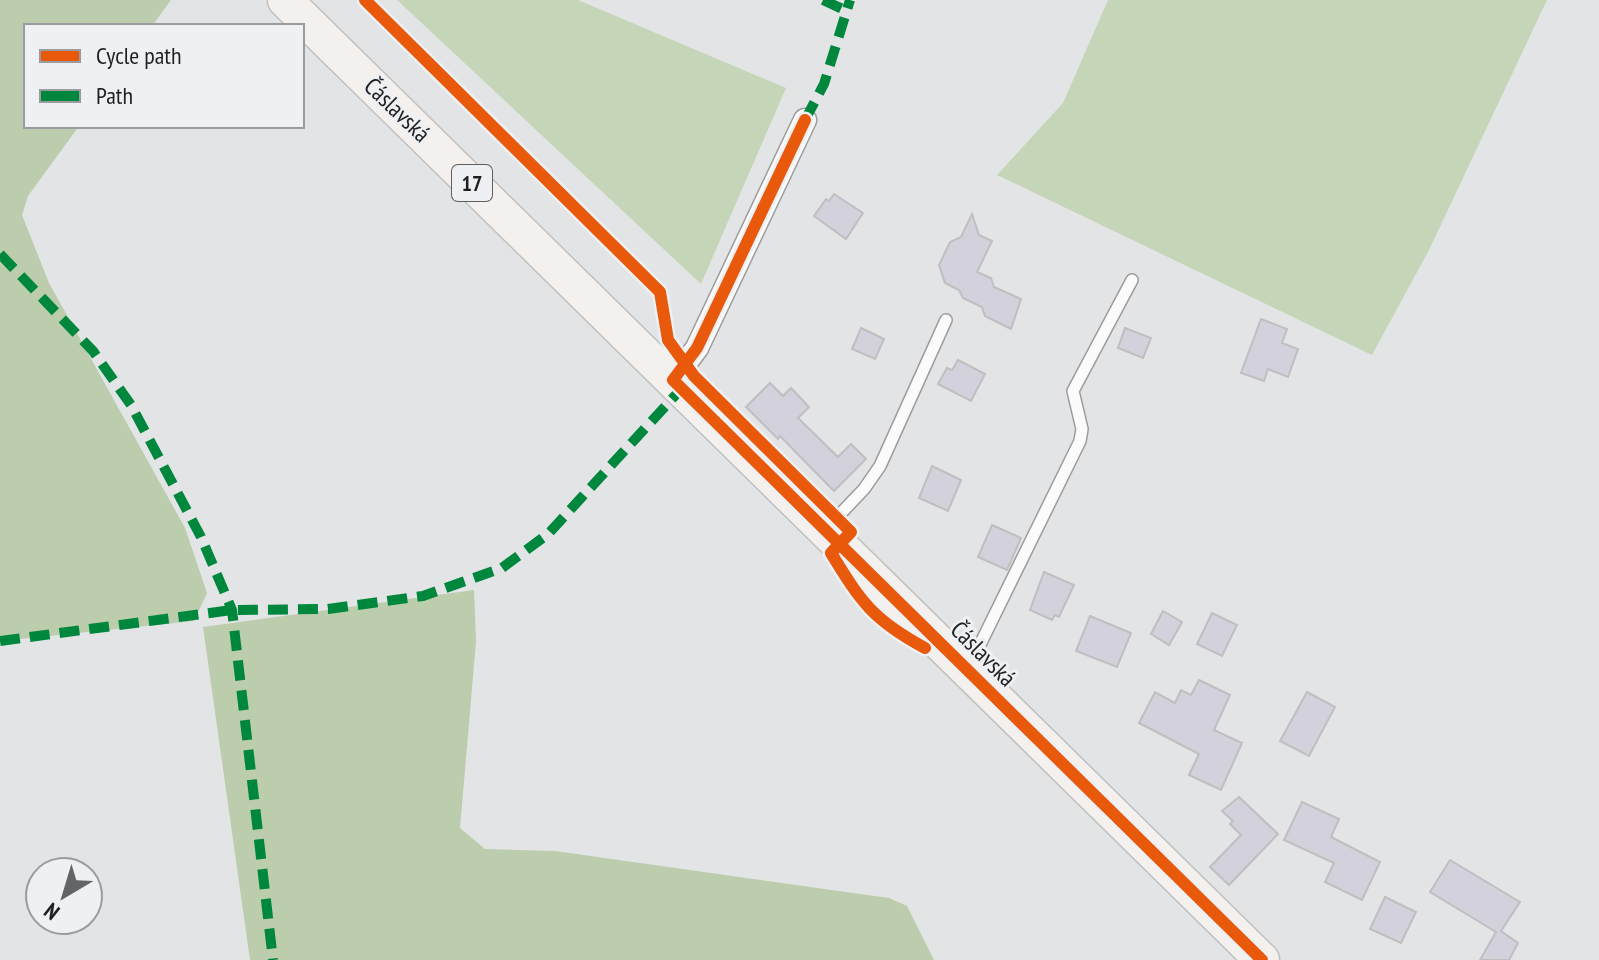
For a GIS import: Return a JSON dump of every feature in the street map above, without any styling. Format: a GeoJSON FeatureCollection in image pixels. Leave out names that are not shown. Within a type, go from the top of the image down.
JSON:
{"type":"FeatureCollection","features":[{"type":"Feature","properties":{"kind":"main road","name":"Čáslavská"},"geometry":{"type":"LineString","coordinates":[[285,0],[1262,960]]}},
{"type":"Feature","properties":{"kind":"street"},"geometry":{"type":"LineString","coordinates":[[673,380],[697,348],[805,120]]}},
{"type":"Feature","properties":{"kind":"lane"},"geometry":{"type":"LineString","coordinates":[[968,669],[1080,441],[1082,429],[1073,391],[1132,280]]}},
{"type":"Feature","properties":{"kind":"lane"},"geometry":{"type":"LineString","coordinates":[[825,529],[864,489],[880,466],[946,320]]}},
{"type":"Feature","properties":{"kind":"green space"},"geometry":{"type":"Polygon","coordinates":[[[0,0],[171,0],[153,24],[24,24],[24,128],[78,128],[28,196],[22,215],[49,283],[185,528],[207,593],[194,621],[0,641],[0,0]]]}},
{"type":"Feature","properties":{"kind":"green space"},"geometry":{"type":"Polygon","coordinates":[[[397,0],[578,0],[786,88],[701,284],[397,0]]]}},
{"type":"Feature","properties":{"kind":"green space"},"geometry":{"type":"Polygon","coordinates":[[[1108,0],[1547,0],[1429,250],[1372,355],[997,175],[1063,103],[1108,0]]]}},
{"type":"Feature","properties":{"kind":"green space"},"geometry":{"type":"Polygon","coordinates":[[[474,590],[476,642],[460,828],[485,849],[555,851],[889,898],[907,906],[934,960],[250,960],[203,627],[474,590]]]}},
{"type":"Feature","properties":{"kind":"building"},"geometry":{"type":"Polygon","coordinates":[[[834,194],[863,213],[846,239],[814,216],[826,199],[829,201],[834,194]]]}},
{"type":"Feature","properties":{"kind":"building"},"geometry":{"type":"Polygon","coordinates":[[[972,214],[979,235],[992,241],[977,272],[991,278],[994,287],[1021,299],[1011,329],[985,316],[982,307],[963,298],[959,290],[945,283],[939,265],[950,242],[961,237],[972,214]]]}},
{"type":"Feature","properties":{"kind":"building"},"geometry":{"type":"Polygon","coordinates":[[[1261,319],[1287,329],[1282,343],[1298,349],[1288,377],[1268,369],[1264,381],[1241,373],[1261,319]]]}},
{"type":"Feature","properties":{"kind":"building"},"geometry":{"type":"Polygon","coordinates":[[[861,328],[884,339],[875,359],[852,349],[861,328]]]}},
{"type":"Feature","properties":{"kind":"building"},"geometry":{"type":"Polygon","coordinates":[[[1125,328],[1151,338],[1143,358],[1118,348],[1125,328]]]}},
{"type":"Feature","properties":{"kind":"building"},"geometry":{"type":"Polygon","coordinates":[[[958,360],[985,374],[971,401],[938,384],[947,368],[952,370],[958,360]]]}},
{"type":"Feature","properties":{"kind":"building"},"geometry":{"type":"Polygon","coordinates":[[[770,383],[783,396],[791,388],[809,407],[798,418],[838,457],[851,444],[866,459],[834,491],[780,436],[778,439],[746,407],[770,383]]]}},
{"type":"Feature","properties":{"kind":"building"},"geometry":{"type":"Polygon","coordinates":[[[932,466],[961,480],[948,511],[919,498],[932,466]]]}},
{"type":"Feature","properties":{"kind":"building"},"geometry":{"type":"Polygon","coordinates":[[[992,525],[1021,538],[1007,570],[978,557],[992,525]]]}},
{"type":"Feature","properties":{"kind":"building"},"geometry":{"type":"Polygon","coordinates":[[[1044,572],[1074,585],[1059,617],[1055,615],[1052,620],[1030,610],[1044,572]]]}},
{"type":"Feature","properties":{"kind":"building"},"geometry":{"type":"Polygon","coordinates":[[[1163,611],[1182,622],[1169,645],[1151,634],[1163,611]]]}},
{"type":"Feature","properties":{"kind":"building"},"geometry":{"type":"Polygon","coordinates":[[[1212,613],[1237,625],[1222,656],[1197,644],[1212,613]]]}},
{"type":"Feature","properties":{"kind":"building"},"geometry":{"type":"Polygon","coordinates":[[[1090,616],[1131,633],[1117,667],[1076,651],[1090,616]]]}},
{"type":"Feature","properties":{"kind":"building"},"geometry":{"type":"Polygon","coordinates":[[[1199,680],[1230,695],[1214,730],[1242,743],[1221,790],[1189,775],[1199,754],[1139,723],[1155,692],[1175,703],[1181,690],[1191,695],[1199,680]]]}},
{"type":"Feature","properties":{"kind":"building"},"geometry":{"type":"Polygon","coordinates":[[[1307,692],[1335,707],[1309,756],[1280,741],[1307,692]]]}},
{"type":"Feature","properties":{"kind":"building"},"geometry":{"type":"Polygon","coordinates":[[[1239,797],[1278,834],[1229,885],[1210,867],[1241,835],[1230,824],[1233,821],[1222,811],[1239,797]]]}},
{"type":"Feature","properties":{"kind":"building"},"geometry":{"type":"Polygon","coordinates":[[[1302,802],[1339,819],[1331,837],[1380,862],[1362,900],[1325,882],[1334,863],[1284,840],[1302,802]]]}},
{"type":"Feature","properties":{"kind":"building"},"geometry":{"type":"Polygon","coordinates":[[[1450,860],[1520,902],[1501,931],[1518,943],[1509,960],[1480,960],[1496,932],[1430,892],[1450,860]]]}},
{"type":"Feature","properties":{"kind":"building"},"geometry":{"type":"Polygon","coordinates":[[[1385,897],[1416,912],[1401,943],[1370,929],[1385,897]]]}},
{"type":"Feature","properties":{"kind":"marked path"},"geometry":{"type":"LineString","coordinates":[[823,0],[847,11]]}},
{"type":"Feature","properties":{"kind":"marked path"},"geometry":{"type":"LineString","coordinates":[[805,120],[824,84],[850,0]]}},
{"type":"Feature","properties":{"kind":"marked path"},"geometry":{"type":"LineString","coordinates":[[0,254],[93,351],[131,405],[201,537],[232,610],[273,960]]}},
{"type":"Feature","properties":{"kind":"marked path"},"geometry":{"type":"LineString","coordinates":[[0,641],[232,610],[328,609],[423,596],[502,568],[548,534],[682,388]]}},
{"type":"Feature","properties":{"kind":"cycle path"},"geometry":{"type":"LineString","coordinates":[[365,0],[660,292],[668,340],[694,376],[851,532],[831,553],[860,597],[880,619],[925,648]]}},
{"type":"Feature","properties":{"kind":"cycle path"},"geometry":{"type":"LineString","coordinates":[[805,120],[697,348],[673,380],[1262,960]]}}]}
